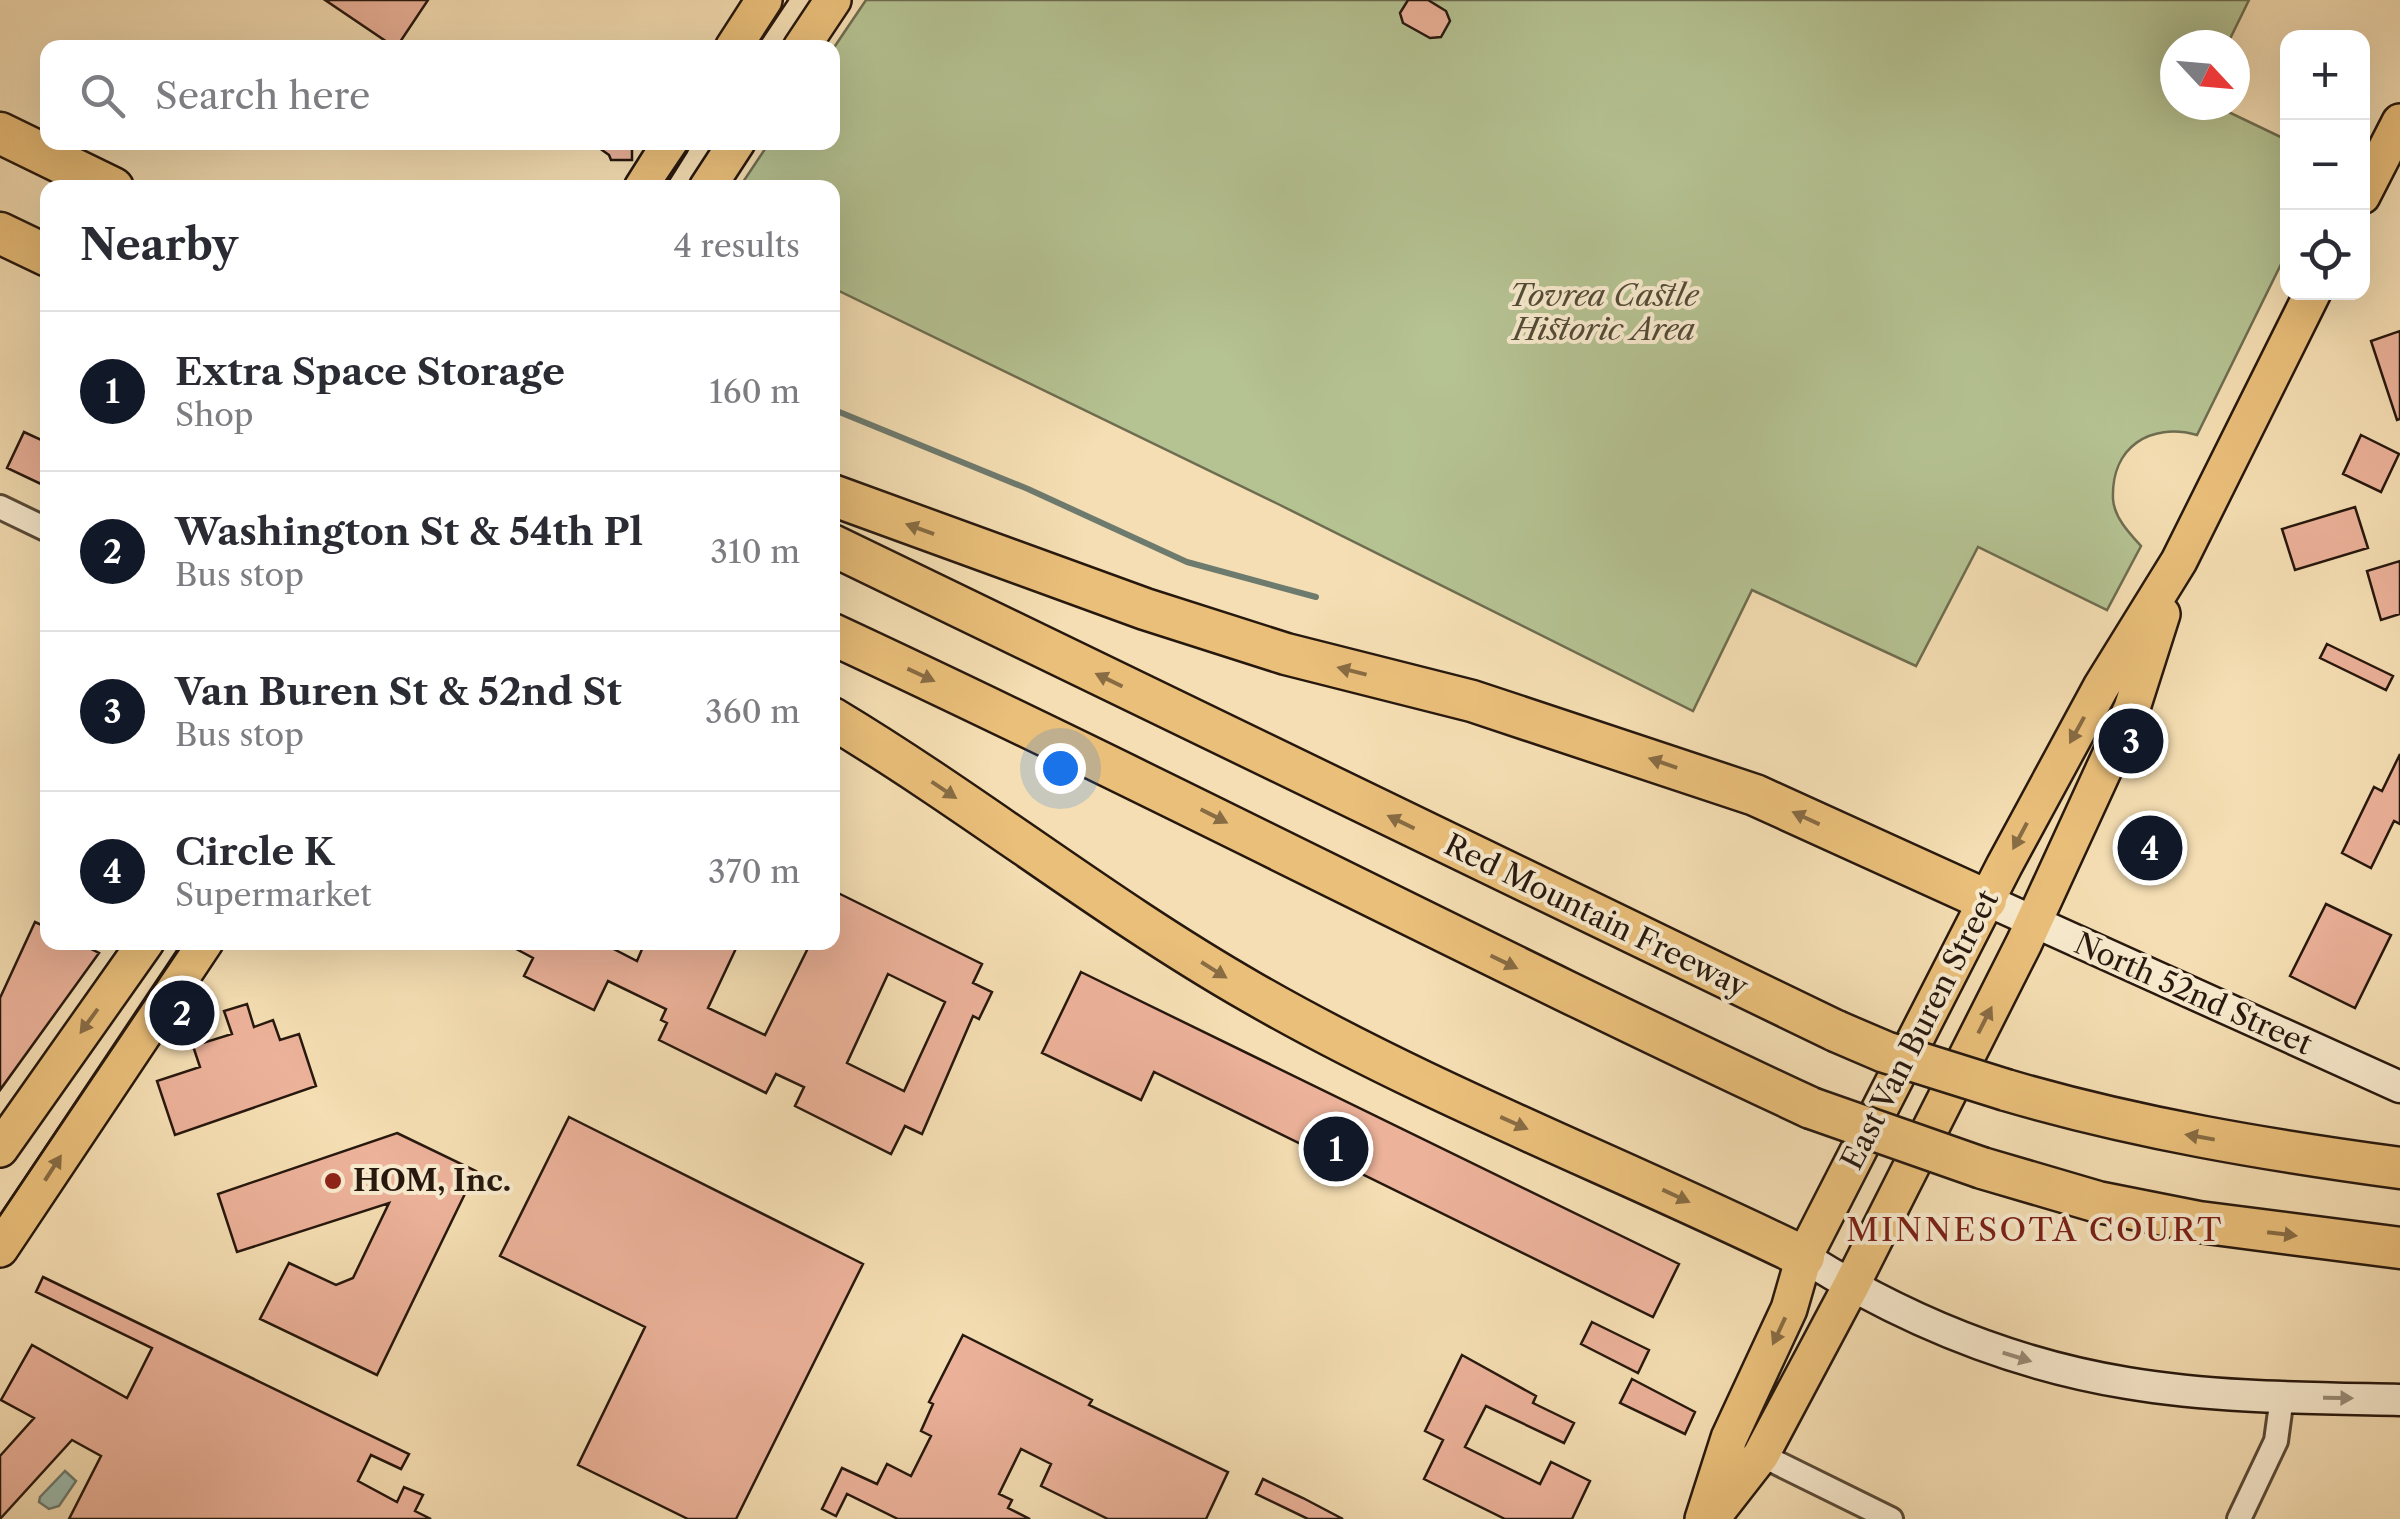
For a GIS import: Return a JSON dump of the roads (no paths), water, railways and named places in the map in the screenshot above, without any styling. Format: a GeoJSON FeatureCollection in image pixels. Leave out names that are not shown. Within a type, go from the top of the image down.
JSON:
{"type":"FeatureCollection","features":[{"type":"Feature","properties":{"kind":"highway"},"geometry":{"type":"LineString","coordinates":[[0,133],[97,180]]}},
{"type":"Feature","properties":{"kind":"highway"},"geometry":{"type":"LineString","coordinates":[[0,233],[40,252]]}},
{"type":"Feature","properties":{"kind":"highway"},"geometry":{"type":"LineString","coordinates":[[840,498],[1145,609],[1286,654],[1472,702],[1756,794],[1986,900]]}},
{"type":"Feature","properties":{"kind":"highway","name":"Red Mountain Freeway"},"geometry":{"type":"LineString","coordinates":[[840,549],[1836,1031],[1902,1058],[2084,1113],[2188,1135],[2400,1168]]}},
{"type":"Feature","properties":{"kind":"highway"},"geometry":{"type":"LineString","coordinates":[[840,638],[1044,733],[1606,1012],[1811,1108],[1982,1168],[2098,1202],[2182,1218],[2400,1248]]}},
{"type":"Feature","properties":{"kind":"highway"},"geometry":{"type":"LineString","coordinates":[[840,723],[1148,929],[1292,1015],[1442,1091],[1804,1256]]}},
{"type":"Feature","properties":{"kind":"main road"},"geometry":{"type":"LineString","coordinates":[[739,40],[764,0]]}},
{"type":"Feature","properties":{"kind":"main road"},"geometry":{"type":"LineString","coordinates":[[806,40],[833,0]]}},
{"type":"Feature","properties":{"kind":"main road"},"geometry":{"type":"LineString","coordinates":[[2370,180],[2400,122]]}},
{"type":"Feature","properties":{"kind":"main road"},"geometry":{"type":"LineString","coordinates":[[647,180],[667,150]]}},
{"type":"Feature","properties":{"kind":"main road"},"geometry":{"type":"LineString","coordinates":[[712,180],[732,150]]}},
{"type":"Feature","properties":{"kind":"main road","name":"East Van Buren Street"},"geometry":{"type":"LineString","coordinates":[[1707,1519],[1729,1438],[1790,1309],[1804,1256],[1986,900],[2101,687],[2179,561],[2309,300]]}},
{"type":"Feature","properties":{"kind":"main road","name":"East Van Buren Street"},"geometry":{"type":"LineString","coordinates":[[1707,1519],[1761,1455],[2034,924],[2132,708],[2179,561]]}},
{"type":"Feature","properties":{"kind":"main road","name":"North 52nd Street"},"geometry":{"type":"LineString","coordinates":[[1986,900],[2400,1087]]}},
{"type":"Feature","properties":{"kind":"main road"},"geometry":{"type":"LineString","coordinates":[[0,1149],[140,950]]}},
{"type":"Feature","properties":{"kind":"main road"},"geometry":{"type":"LineString","coordinates":[[0,1250],[199,950]]}},
{"type":"Feature","properties":{"kind":"main road"},"geometry":{"type":"LineString","coordinates":[[1804,1256],[1851,1286],[1926,1323],[2053,1368],[2154,1387],[2282,1398],[2400,1400]]}},
{"type":"Feature","properties":{"kind":"street"},"geometry":{"type":"LineString","coordinates":[[0,508],[40,526]]}},
{"type":"Feature","properties":{"kind":"street"},"geometry":{"type":"LineString","coordinates":[[2239,1519],[2276,1442],[2282,1398]]}},
{"type":"Feature","properties":{"kind":"street"},"geometry":{"type":"LineString","coordinates":[[1761,1455],[1891,1519]]}},
{"type":"Feature","properties":{"kind":"waterway"},"geometry":{"type":"LineString","coordinates":[[840,412],[1028,489],[1187,562],[1316,597]]}},
{"type":"Feature","properties":{"kind":"tram line"},"geometry":{"type":"LineString","coordinates":[[761,40],[788,0]]}},
{"type":"Feature","properties":{"kind":"tram line"},"geometry":{"type":"LineString","coordinates":[[666,180],[687,150]]}},
{"type":"Feature","properties":{"kind":"tram line"},"geometry":{"type":"LineString","coordinates":[[0,1215],[179,950]]}},
{"type":"Feature","properties":{"kind":"place","name":"Van Buren St & 52nd St"},"geometry":{"type":"Point","coordinates":[2131,741]}},
{"type":"Feature","properties":{"kind":"place","name":"Circle K"},"geometry":{"type":"Point","coordinates":[2150,848]}},
{"type":"Feature","properties":{"kind":"place","name":"Washington St & 54th Pl"},"geometry":{"type":"Point","coordinates":[182,1013]}},
{"type":"Feature","properties":{"kind":"place","name":"Extra Space Storage"},"geometry":{"type":"Point","coordinates":[1336,1149]}},
{"type":"Feature","properties":{"kind":"place","name":"HOM, Inc."},"geometry":{"type":"Point","coordinates":[333,1181]}},
{"type":"Feature","properties":{"kind":"district","name":"MINNESOTA COURT"},"geometry":{"type":"Point","coordinates":[2035,1230]}},
{"type":"Feature","properties":{"kind":"park label","name":"Tovrea Castle Historic Area"},"geometry":{"type":"Point","coordinates":[1604,313]}}]}
